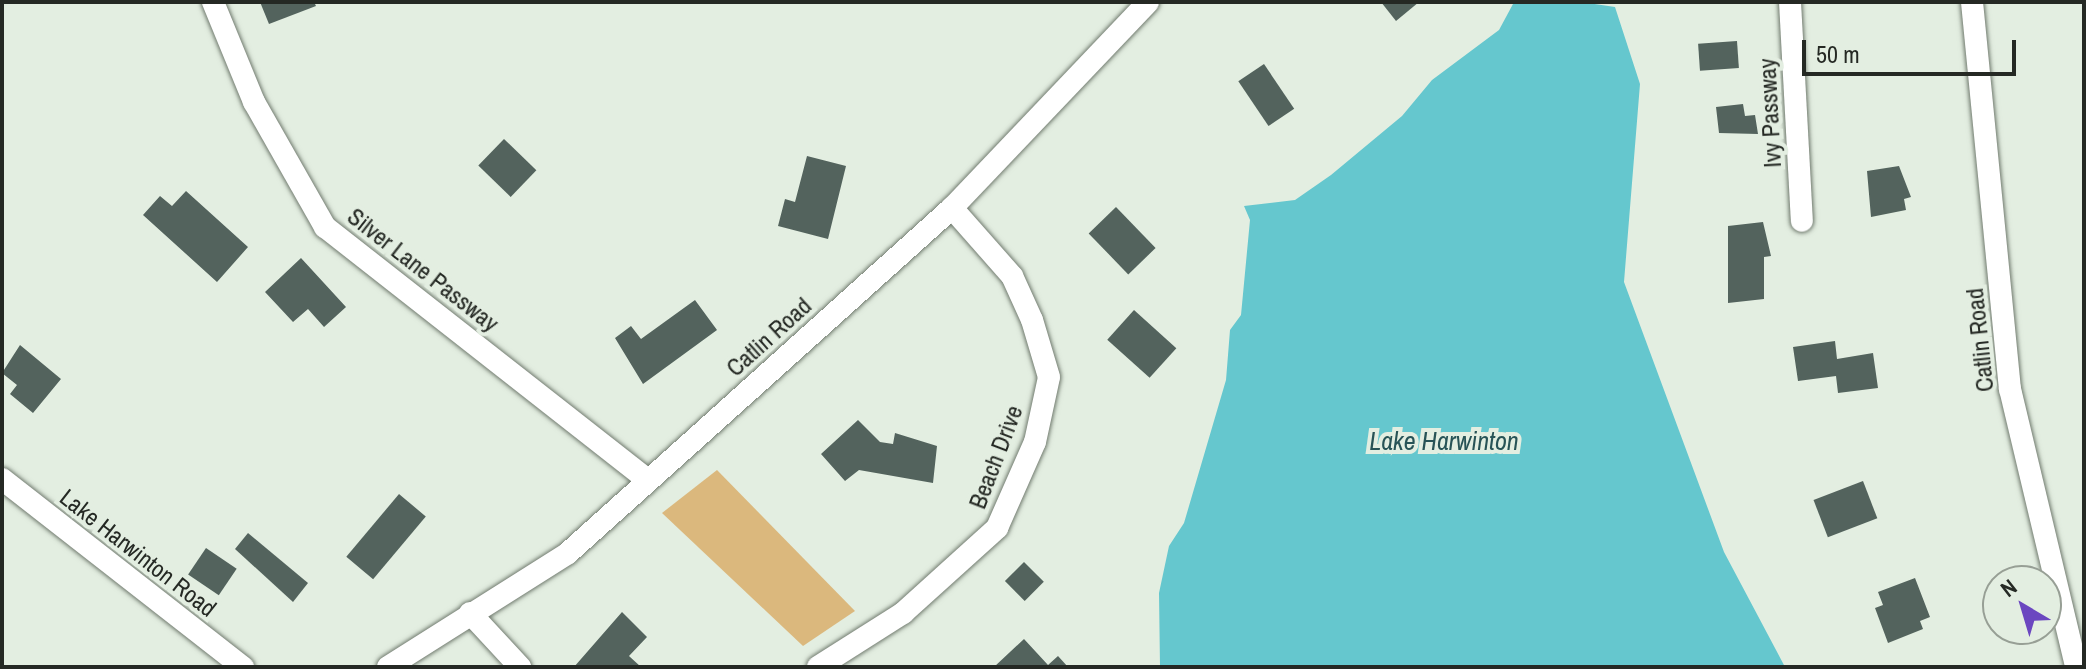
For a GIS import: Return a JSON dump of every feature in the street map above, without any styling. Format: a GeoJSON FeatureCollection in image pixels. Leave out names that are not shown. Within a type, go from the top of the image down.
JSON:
{"type":"FeatureCollection","features":[{"type":"Feature","properties":{"kind":"street","name":"Silver Lane Passway"},"geometry":{"type":"LineString","coordinates":[[213,2],[254,102],[325,227],[648,480]]}},
{"type":"Feature","properties":{"kind":"street","name":"Catlin Road"},"geometry":{"type":"LineString","coordinates":[[388,667],[568,553],[952,208],[1148,2]]}},
{"type":"Feature","properties":{"kind":"street","name":"Ivy Passway"},"geometry":{"type":"LineString","coordinates":[[1790,2],[1802,221]]}},
{"type":"Feature","properties":{"kind":"street","name":"Catlin Road"},"geometry":{"type":"LineString","coordinates":[[1972,2],[2010,389],[2076,667]]}},
{"type":"Feature","properties":{"kind":"street","name":"Beach Drive"},"geometry":{"type":"LineString","coordinates":[[818,667],[903,613],[997,528],[1035,442],[1049,377],[1032,320],[1012,276],[952,208]]}},
{"type":"Feature","properties":{"kind":"street","name":"Lake Harwinton Road"},"geometry":{"type":"LineString","coordinates":[[2,479],[243,667]]}},
{"type":"Feature","properties":{"kind":"street"},"geometry":{"type":"LineString","coordinates":[[470,613],[520,667]]}},
{"type":"Feature","properties":{"kind":"shaded area"},"geometry":{"type":"Polygon","coordinates":[[[717,470],[855,611],[803,646],[662,513],[717,470]]]}},
{"type":"Feature","properties":{"kind":"water","name":"Lake Harwinton"},"geometry":{"type":"Polygon","coordinates":[[[1581,2],[1615,7],[1640,84],[1624,282],[1724,552],[1785,667],[1160,667],[1159,593],[1169,546],[1184,523],[1226,380],[1230,330],[1241,315],[1250,220],[1244,206],[1295,200],[1331,175],[1402,116],[1432,80],[1499,30],[1513,4],[1581,2]]]}},
{"type":"Feature","properties":{"kind":"building"},"geometry":{"type":"Polygon","coordinates":[[[260,2],[314,2],[316,6],[269,24],[260,2]]]}},
{"type":"Feature","properties":{"kind":"building"},"geometry":{"type":"Polygon","coordinates":[[[1381,2],[1419,2],[1396,21],[1381,2]]]}},
{"type":"Feature","properties":{"kind":"building"},"geometry":{"type":"Polygon","coordinates":[[[1737,41],[1739,68],[1700,71],[1698,44],[1737,41]]]}},
{"type":"Feature","properties":{"kind":"building"},"geometry":{"type":"Polygon","coordinates":[[[1264,64],[1294,109],[1268,126],[1238,81],[1264,64]]]}},
{"type":"Feature","properties":{"kind":"building"},"geometry":{"type":"Polygon","coordinates":[[[1743,104],[1745,116],[1755,115],[1758,134],[1719,133],[1716,107],[1743,104]]]}},
{"type":"Feature","properties":{"kind":"building"},"geometry":{"type":"Polygon","coordinates":[[[504,139],[536,170],[511,197],[478,166],[504,139]]]}},
{"type":"Feature","properties":{"kind":"building"},"geometry":{"type":"Polygon","coordinates":[[[807,156],[846,166],[828,239],[778,226],[785,199],[795,202],[807,156]]]}},
{"type":"Feature","properties":{"kind":"building"},"geometry":{"type":"Polygon","coordinates":[[[1899,166],[1911,197],[1904,199],[1906,210],[1871,217],[1867,171],[1899,166]]]}},
{"type":"Feature","properties":{"kind":"building"},"geometry":{"type":"Polygon","coordinates":[[[186,191],[248,247],[217,282],[143,215],[160,196],[172,206],[186,191]]]}},
{"type":"Feature","properties":{"kind":"building"},"geometry":{"type":"Polygon","coordinates":[[[1116,207],[1156,248],[1128,274],[1089,233],[1116,207]]]}},
{"type":"Feature","properties":{"kind":"building"},"geometry":{"type":"Polygon","coordinates":[[[1763,222],[1771,256],[1764,257],[1764,299],[1728,303],[1728,226],[1763,222]]]}},
{"type":"Feature","properties":{"kind":"building"},"geometry":{"type":"Polygon","coordinates":[[[301,258],[346,307],[324,327],[308,309],[293,322],[265,292],[301,258]]]}},
{"type":"Feature","properties":{"kind":"building"},"geometry":{"type":"Polygon","coordinates":[[[695,300],[717,330],[643,384],[615,338],[631,326],[641,339],[695,300]]]}},
{"type":"Feature","properties":{"kind":"building"},"geometry":{"type":"Polygon","coordinates":[[[1134,310],[1176,348],[1150,378],[1107,340],[1134,310]]]}},
{"type":"Feature","properties":{"kind":"building"},"geometry":{"type":"Polygon","coordinates":[[[1835,341],[1837,359],[1873,353],[1878,388],[1838,393],[1836,376],[1798,381],[1793,347],[1835,341]]]}},
{"type":"Feature","properties":{"kind":"building"},"geometry":{"type":"Polygon","coordinates":[[[20,345],[61,379],[33,413],[10,394],[17,385],[2,373],[20,345]]]}},
{"type":"Feature","properties":{"kind":"building"},"geometry":{"type":"Polygon","coordinates":[[[858,420],[880,442],[893,444],[895,433],[937,446],[933,483],[859,470],[845,481],[821,454],[858,420]]]}},
{"type":"Feature","properties":{"kind":"building"},"geometry":{"type":"Polygon","coordinates":[[[1863,481],[1877,518],[1828,537],[1814,500],[1863,481]]]}},
{"type":"Feature","properties":{"kind":"building"},"geometry":{"type":"Polygon","coordinates":[[[399,494],[426,516],[373,579],[346,557],[399,494]]]}},
{"type":"Feature","properties":{"kind":"building"},"geometry":{"type":"Polygon","coordinates":[[[248,533],[308,583],[293,602],[235,549],[248,533]]]}},
{"type":"Feature","properties":{"kind":"building"},"geometry":{"type":"Polygon","coordinates":[[[206,548],[237,569],[219,595],[188,575],[206,548]]]}},
{"type":"Feature","properties":{"kind":"building"},"geometry":{"type":"Polygon","coordinates":[[[1024,562],[1044,582],[1025,601],[1005,581],[1024,562]]]}},
{"type":"Feature","properties":{"kind":"building"},"geometry":{"type":"Polygon","coordinates":[[[1915,578],[1930,617],[1920,621],[1923,629],[1888,643],[1875,608],[1883,605],[1878,592],[1915,578]]]}},
{"type":"Feature","properties":{"kind":"building"},"geometry":{"type":"Polygon","coordinates":[[[622,612],[647,637],[629,656],[641,667],[574,667],[622,612]]]}},
{"type":"Feature","properties":{"kind":"building"},"geometry":{"type":"Polygon","coordinates":[[[1024,639],[1048,665],[1058,656],[1068,667],[994,667],[1024,639]]]}}]}
